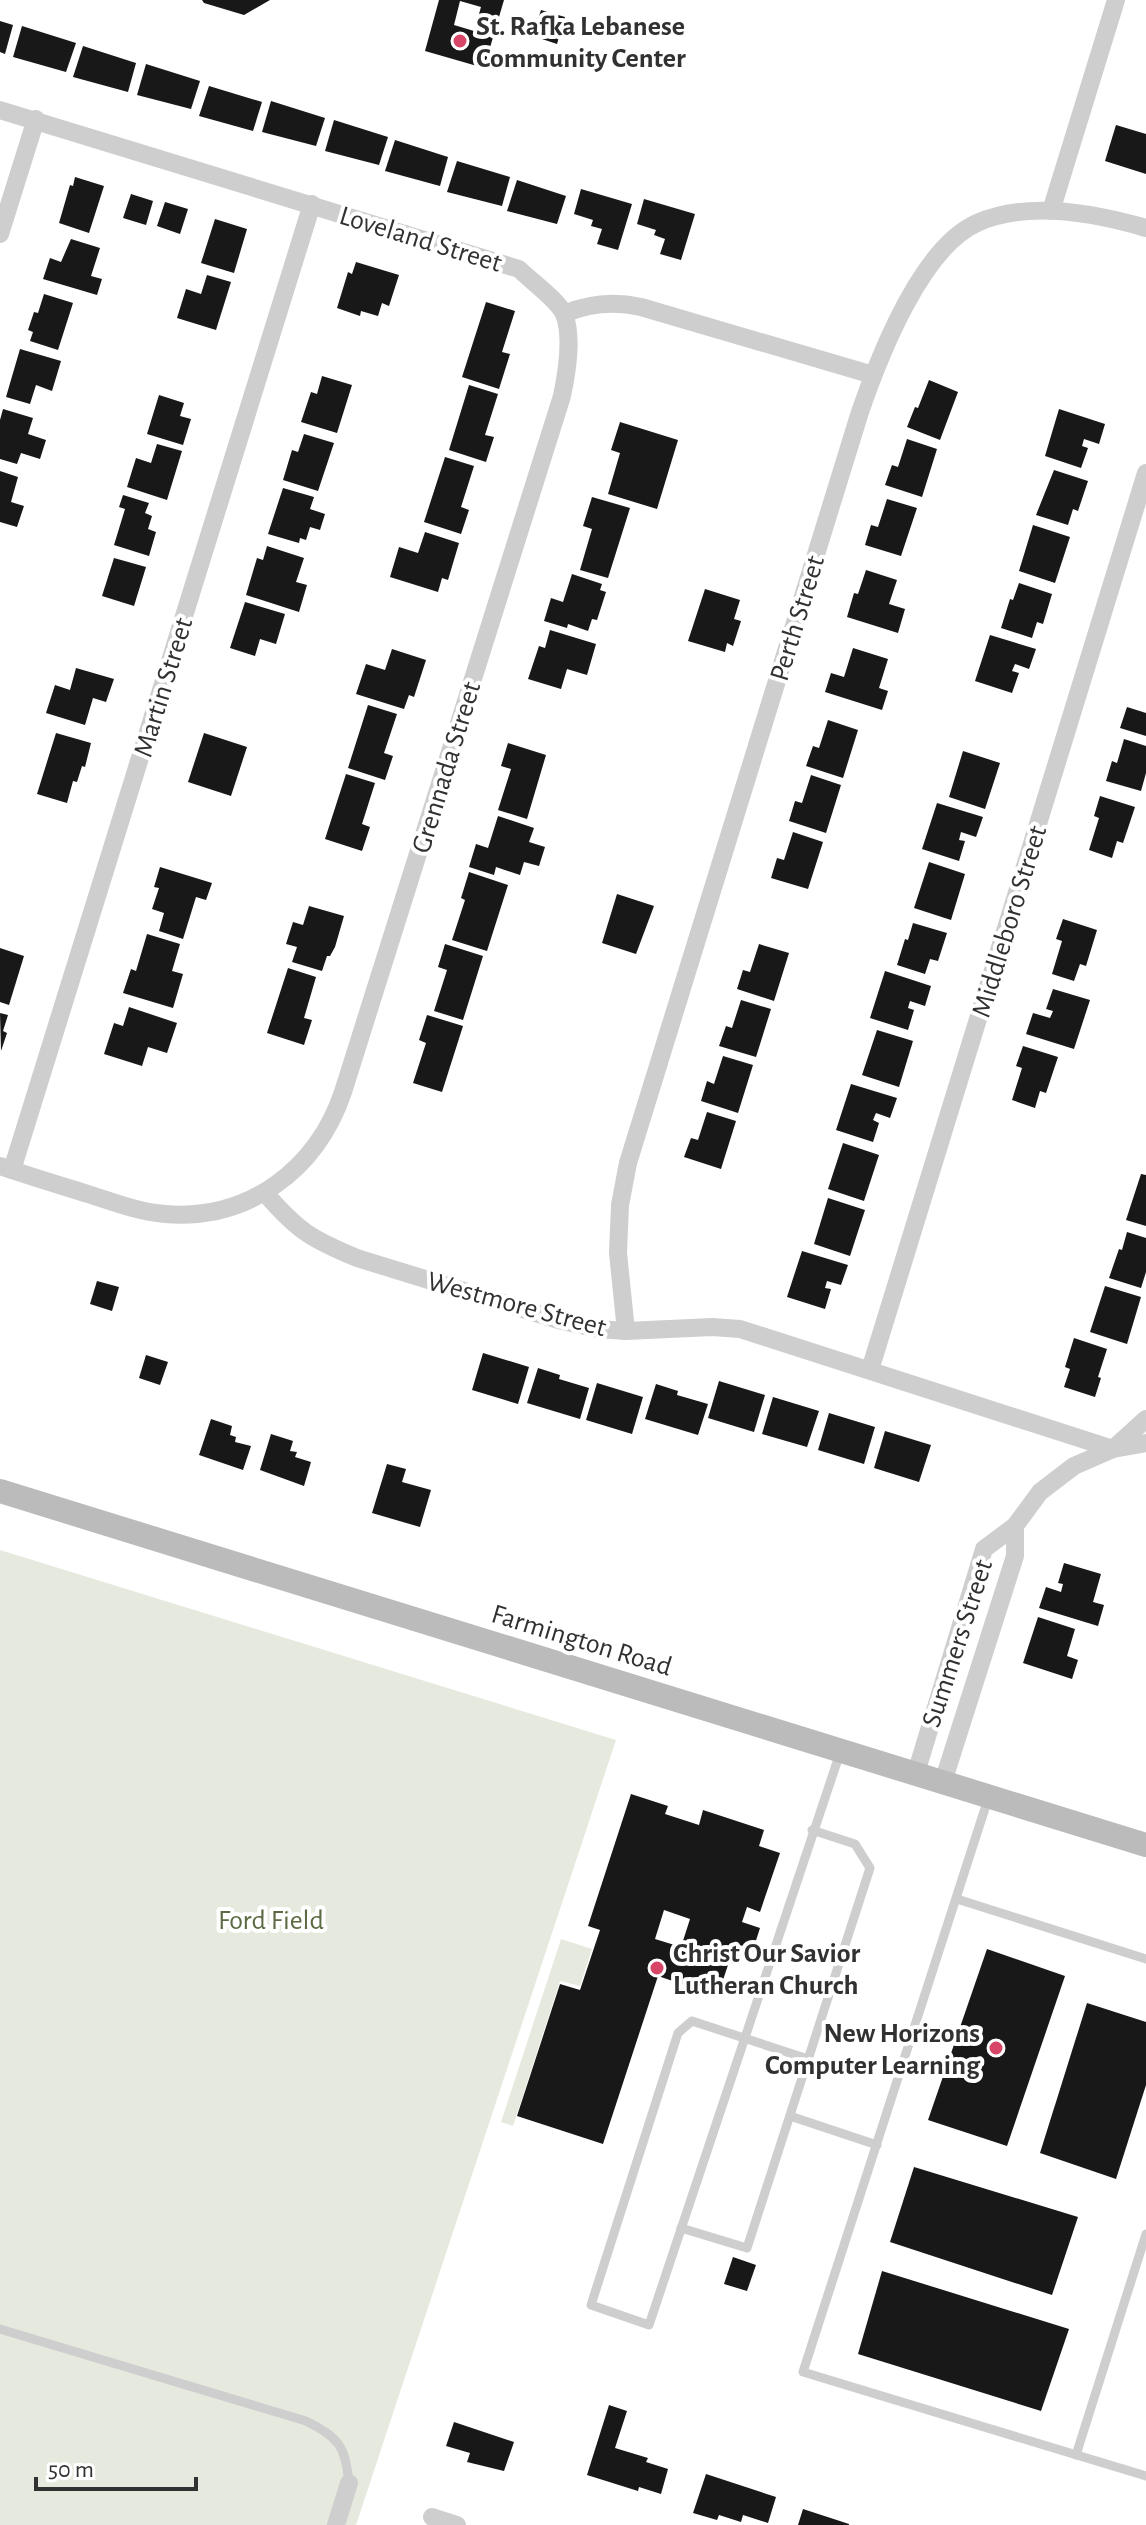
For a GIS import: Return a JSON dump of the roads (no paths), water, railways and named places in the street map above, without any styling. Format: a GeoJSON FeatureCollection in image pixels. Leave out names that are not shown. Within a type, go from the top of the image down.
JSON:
{"type":"FeatureCollection","features":[{"type":"Feature","properties":{"kind":"main road","name":"Farmington Road"},"geometry":{"type":"LineString","coordinates":[[0,1491],[1146,1845]]}},
{"type":"Feature","properties":{"kind":"street"},"geometry":{"type":"LineString","coordinates":[[1051,211],[1116,0]]}},
{"type":"Feature","properties":{"kind":"street","name":"Loveland Street"},"geometry":{"type":"LineString","coordinates":[[0,110],[519,269],[555,301],[564,314]]}},
{"type":"Feature","properties":{"kind":"street"},"geometry":{"type":"LineString","coordinates":[[0,234],[36,119]]}},
{"type":"Feature","properties":{"kind":"street","name":"Martin Street"},"geometry":{"type":"LineString","coordinates":[[6,1168],[312,204]]}},
{"type":"Feature","properties":{"kind":"street","name":"Perth Street"},"geometry":{"type":"LineString","coordinates":[[626,1331],[618,1253],[620,1205],[628,1163],[873,375],[923,275],[957,236],[975,223],[999,215],[1051,211],[1146,228]]}},
{"type":"Feature","properties":{"kind":"street"},"geometry":{"type":"LineString","coordinates":[[564,314],[582,306],[602,303],[641,307],[873,375]]}},
{"type":"Feature","properties":{"kind":"street","name":"Grennada Street"},"geometry":{"type":"LineString","coordinates":[[265,1193],[287,1178],[322,1140],[343,1092],[562,396],[568,349],[564,314]]}},
{"type":"Feature","properties":{"kind":"street","name":"Middleboro Street"},"geometry":{"type":"LineString","coordinates":[[870,1370],[1146,473]]}},
{"type":"Feature","properties":{"kind":"street"},"geometry":{"type":"LineString","coordinates":[[6,1168],[142,1210],[165,1214],[193,1215],[218,1211],[265,1193]]}},
{"type":"Feature","properties":{"kind":"street","name":"Westmore Street"},"geometry":{"type":"LineString","coordinates":[[265,1193],[288,1220],[309,1237],[357,1258],[558,1320],[598,1329],[626,1331],[712,1327],[740,1329],[1113,1449],[1146,1443]]}},
{"type":"Feature","properties":{"kind":"street","name":"Summers Street"},"geometry":{"type":"LineString","coordinates":[[916,1773],[984,1549],[1015,1526],[1040,1492],[1074,1466],[1113,1449],[1146,1419]]}},
{"type":"Feature","properties":{"kind":"street","name":"Summers Street"},"geometry":{"type":"LineString","coordinates":[[943,1782],[1015,1556],[1015,1526]]}},
{"type":"Feature","properties":{"kind":"street"},"geometry":{"type":"LineString","coordinates":[[336,2525],[349,2483]]}},
{"type":"Feature","properties":{"kind":"street"},"geometry":{"type":"LineString","coordinates":[[432,2517],[457,2525]]}},
{"type":"Feature","properties":{"kind":"lane"},"geometry":{"type":"LineString","coordinates":[[808,2059],[744,2037],[692,2021],[678,2033],[591,2305],[649,2325],[744,2037],[812,1830],[841,1750]]}},
{"type":"Feature","properties":{"kind":"lane"},"geometry":{"type":"LineString","coordinates":[[989,1796],[803,2372],[1146,2476]]}},
{"type":"Feature","properties":{"kind":"lane"},"geometry":{"type":"LineString","coordinates":[[681,2228],[747,2248],[870,1868],[855,1844],[812,1830]]}},
{"type":"Feature","properties":{"kind":"lane"},"geometry":{"type":"LineString","coordinates":[[957,1899],[1146,1959]]}},
{"type":"Feature","properties":{"kind":"lane"},"geometry":{"type":"LineString","coordinates":[[790,2116],[877,2145]]}},
{"type":"Feature","properties":{"kind":"lane"},"geometry":{"type":"LineString","coordinates":[[1076,2455],[1146,2234]]}},
{"type":"Feature","properties":{"kind":"lane"},"geometry":{"type":"LineString","coordinates":[[0,2329],[306,2421],[330,2434],[346,2455],[349,2483]]}},
{"type":"Feature","properties":{"kind":"place","name":"St. Rafka Lebanese Community Center"},"geometry":{"type":"Point","coordinates":[460,41]}},
{"type":"Feature","properties":{"kind":"place","name":"Christ Our Savior Lutheran Church"},"geometry":{"type":"Point","coordinates":[657,1968]}},
{"type":"Feature","properties":{"kind":"place","name":"New Horizons Computer Learning"},"geometry":{"type":"Point","coordinates":[996,2048]}},
{"type":"Feature","properties":{"kind":"park label","name":"Ford Field"},"geometry":{"type":"Point","coordinates":[271,1919]}}]}
